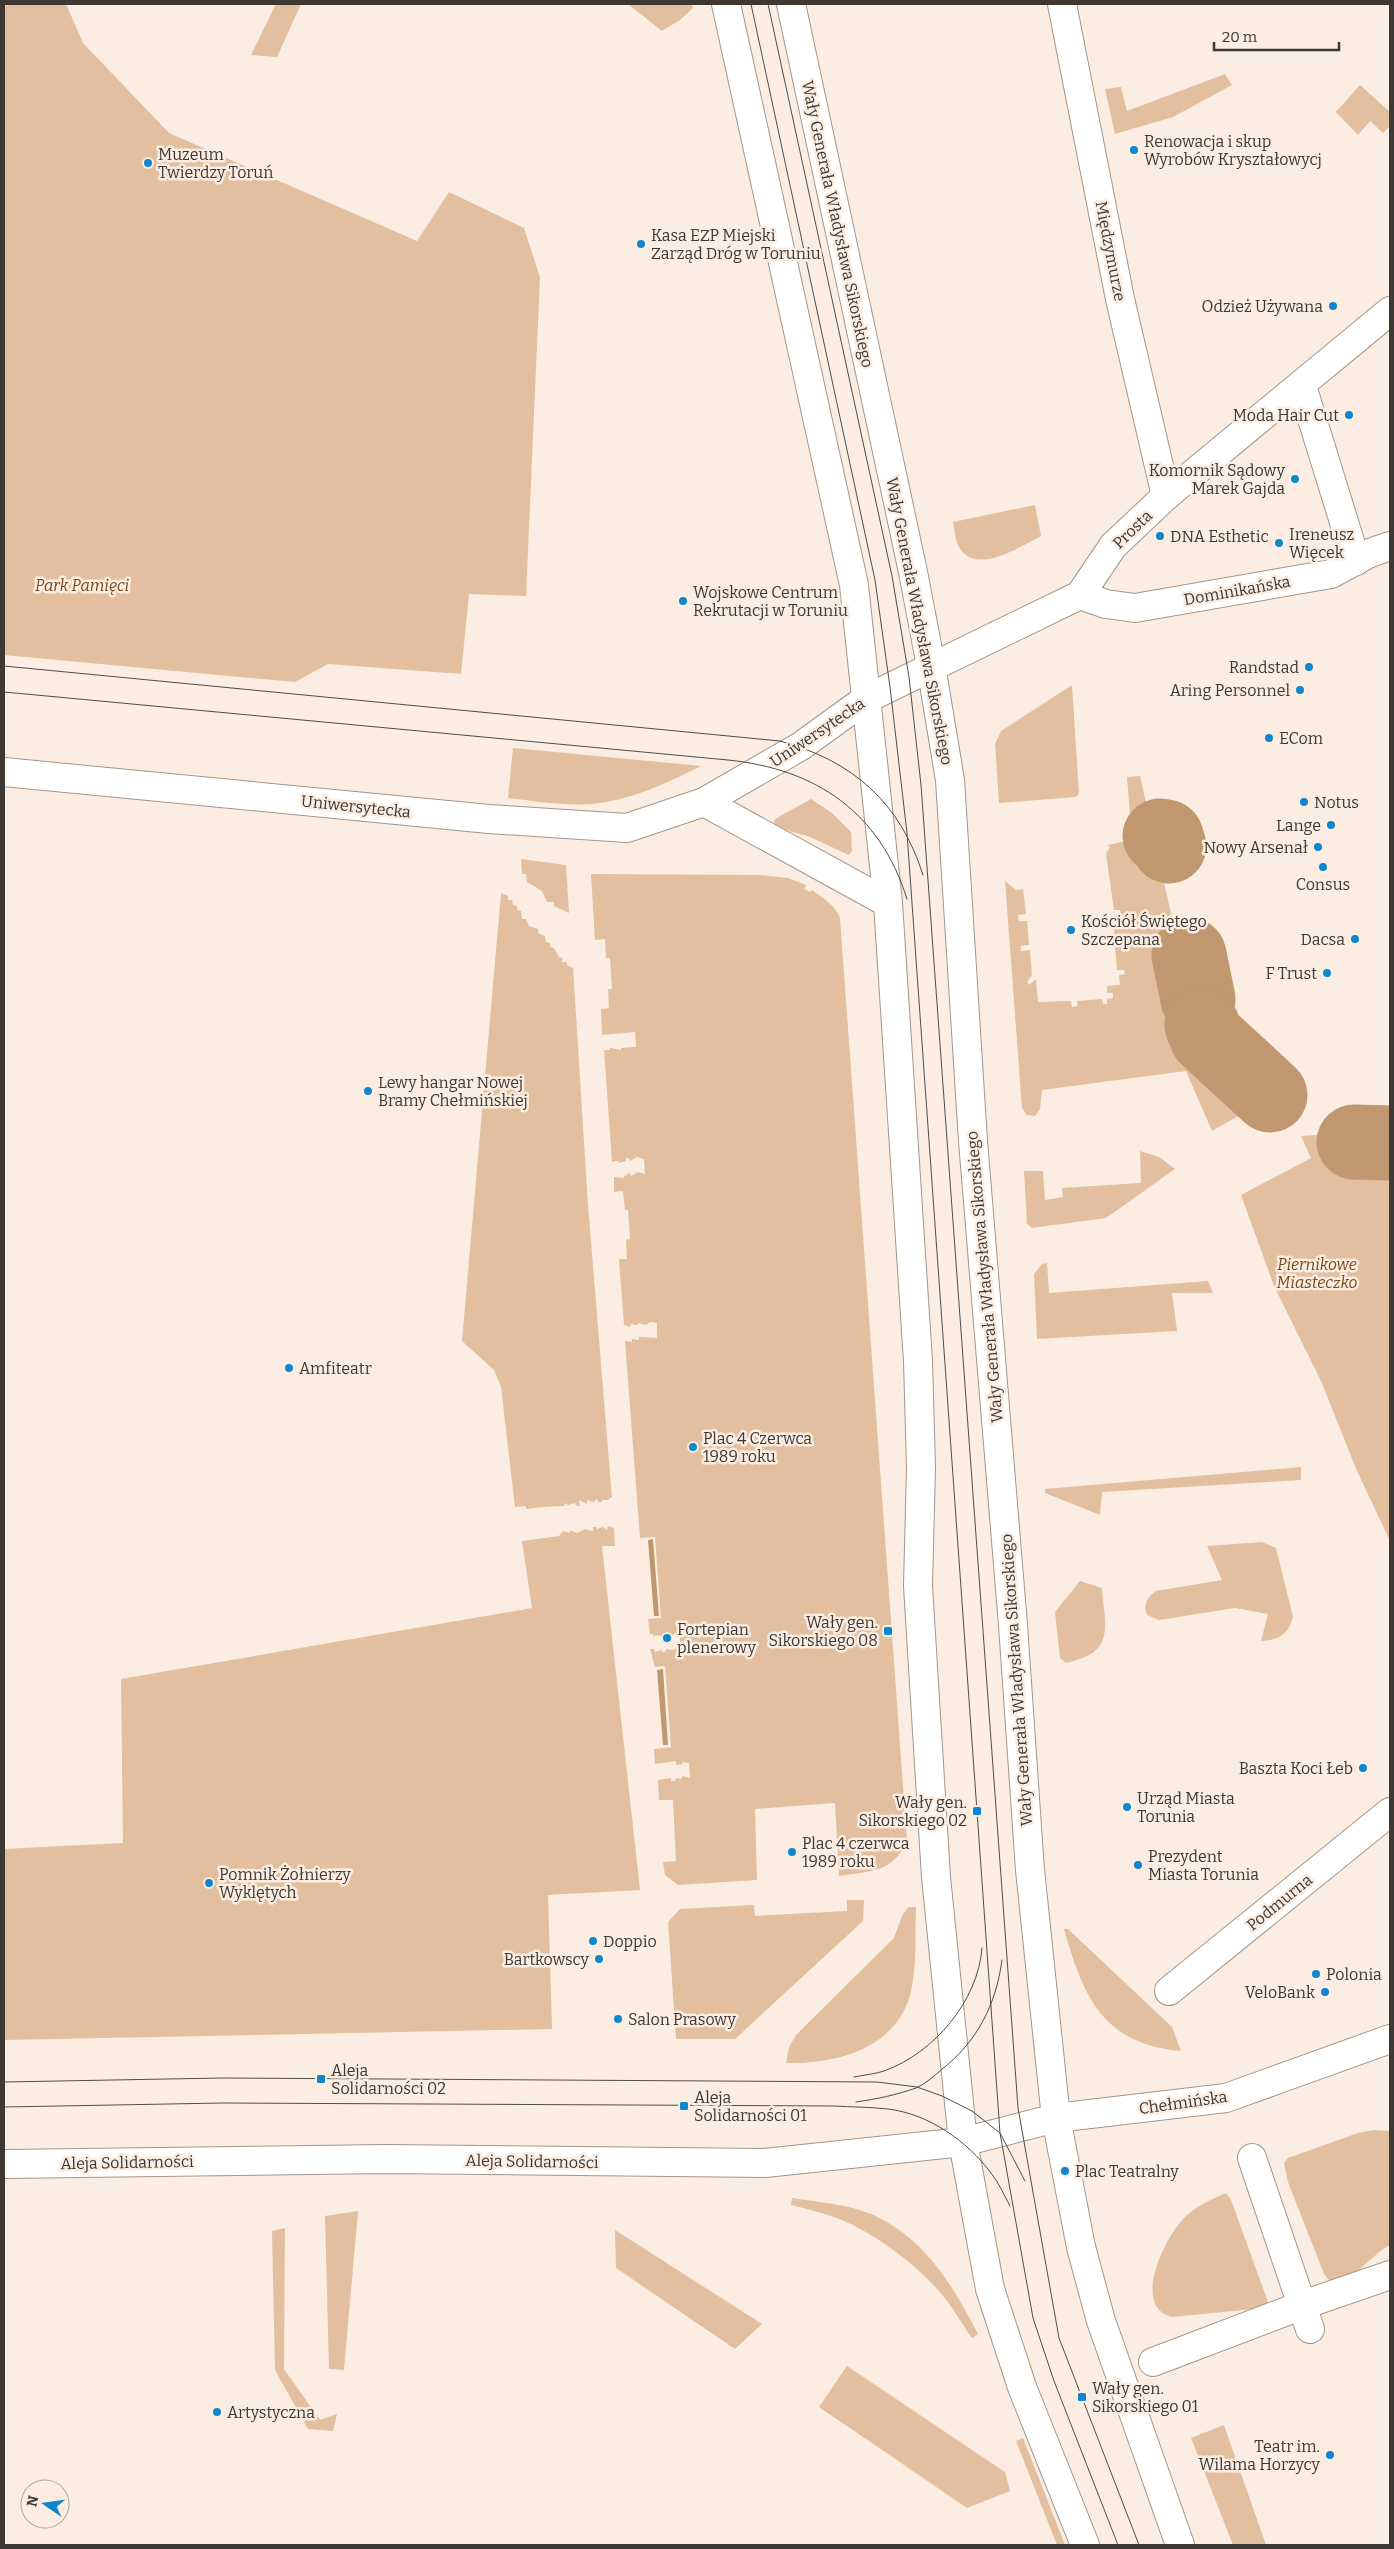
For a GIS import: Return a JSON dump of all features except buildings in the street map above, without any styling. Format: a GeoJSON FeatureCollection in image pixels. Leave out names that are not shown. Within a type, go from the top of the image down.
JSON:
{"type":"FeatureCollection","features":[{"type":"Feature","properties":{"kind":"street"},"geometry":{"type":"LineString","coordinates":[[726,4],[854,585],[888,902],[918,1361],[921,1468],[918,1594],[936,1878],[963,2142],[990,2289],[1022,2387],[1086,2545]]}},
{"type":"Feature","properties":{"kind":"street","name":"Wały Generała Władysława Sikorskiego"},"geometry":{"type":"LineString","coordinates":[[791,4],[932,666],[950,780],[973,1141],[1013,1625],[1030,1870],[1056,2118],[1081,2247],[1101,2321],[1180,2545]]}},
{"type":"Feature","properties":{"kind":"street","name":"Międzymurze"},"geometry":{"type":"LineString","coordinates":[[1062,4],[1120,299],[1166,496]]}},
{"type":"Feature","properties":{"kind":"street","name":"Prosta"},"geometry":{"type":"LineString","coordinates":[[1080,595],[1113,546],[1166,496],[1302,386],[1390,310]]}},
{"type":"Feature","properties":{"kind":"street"},"geometry":{"type":"LineString","coordinates":[[1302,386],[1356,562]]}},
{"type":"Feature","properties":{"kind":"street","name":"Dominikańska"},"geometry":{"type":"LineString","coordinates":[[1080,595],[1106,604],[1135,608],[1331,574],[1370,553],[1390,546]]}},
{"type":"Feature","properties":{"kind":"street"},"geometry":{"type":"LineString","coordinates":[[932,666],[1080,595]]}},
{"type":"Feature","properties":{"kind":"street","name":"Uniwersytecka"},"geometry":{"type":"LineString","coordinates":[[4,772],[489,819],[627,828],[704,802],[801,746],[866,699],[932,666]]}},
{"type":"Feature","properties":{"kind":"street"},"geometry":{"type":"LineString","coordinates":[[704,802],[888,902]]}},
{"type":"Feature","properties":{"kind":"street","name":"Podmurna"},"geometry":{"type":"LineString","coordinates":[[1168,1991],[1390,1813]]}},
{"type":"Feature","properties":{"kind":"street","name":"Chełmińska"},"geometry":{"type":"LineString","coordinates":[[1056,2118],[1226,2098],[1390,2039]]}},
{"type":"Feature","properties":{"kind":"street","name":"Aleja Solidarności"},"geometry":{"type":"LineString","coordinates":[[4,2164],[377,2159],[765,2163],[963,2142],[1056,2118]]}},
{"type":"Feature","properties":{"kind":"street"},"geometry":{"type":"LineString","coordinates":[[1252,2158],[1306,2317]]}},
{"type":"Feature","properties":{"kind":"street"},"geometry":{"type":"LineString","coordinates":[[1154,2362],[1306,2317],[1390,2275]]}},
{"type":"Feature","properties":{"kind":"green space","name":"Park Pamięci"},"geometry":{"type":"Polygon","coordinates":[[[4,4],[66,4],[83,43],[169,133],[417,241],[449,192],[524,228],[540,277],[526,596],[469,594],[461,674],[328,664],[295,682],[4,655],[4,4]]]}},
{"type":"Feature","properties":{"kind":"green space"},"geometry":{"type":"Polygon","coordinates":[[[276,4],[301,4],[277,57],[251,55],[276,4]]]}},
{"type":"Feature","properties":{"kind":"green space"},"geometry":{"type":"Polygon","coordinates":[[[628,4],[692,4],[693,8],[680,20],[662,31],[628,4]]]}},
{"type":"Feature","properties":{"kind":"green space"},"geometry":{"type":"Polygon","coordinates":[[[1225,74],[1232,85],[1173,117],[1115,134],[1105,89],[1121,87],[1127,111],[1225,74]]]}},
{"type":"Feature","properties":{"kind":"green space"},"geometry":{"type":"Polygon","coordinates":[[[1360,85],[1390,112],[1390,126],[1383,133],[1370,121],[1358,135],[1336,112],[1360,85]]]}},
{"type":"Feature","properties":{"kind":"green space"},"geometry":{"type":"Polygon","coordinates":[[[1035,505],[1041,536],[1022,546],[998,557],[974,559],[965,554],[958,545],[953,522],[1035,505]]]}},
{"type":"Feature","properties":{"kind":"green space"},"geometry":{"type":"Polygon","coordinates":[[[1072,685],[1079,793],[1076,797],[999,803],[995,744],[1001,731],[1072,685]]]}},
{"type":"Feature","properties":{"kind":"green space"},"geometry":{"type":"Polygon","coordinates":[[[513,748],[701,766],[662,784],[621,799],[592,804],[550,803],[508,798],[513,748]]]}},
{"type":"Feature","properties":{"kind":"green space"},"geometry":{"type":"Polygon","coordinates":[[[1140,776],[1199,1038],[1268,1099],[1212,1131],[1186,1071],[1042,1090],[1040,1109],[1035,1116],[1027,1115],[1022,1108],[1005,881],[1016,890],[1023,889],[1026,914],[1018,915],[1019,921],[1027,921],[1029,945],[1021,946],[1021,951],[1030,950],[1032,975],[1027,982],[1029,985],[1036,979],[1038,1002],[1071,1001],[1072,1007],[1078,1006],[1077,1001],[1102,999],[1103,1004],[1107,1004],[1107,999],[1113,998],[1113,993],[1107,993],[1107,986],[1120,985],[1119,975],[1125,974],[1124,970],[1117,970],[1115,946],[1123,944],[1122,940],[1115,940],[1113,916],[1121,915],[1120,910],[1114,910],[1106,854],[1110,847],[1107,845],[1132,840],[1127,777],[1140,776]]]}},
{"type":"Feature","properties":{"kind":"green space"},"geometry":{"type":"Polygon","coordinates":[[[811,799],[832,813],[851,832],[852,850],[849,855],[810,837],[773,826],[775,819],[811,799]]]}},
{"type":"Feature","properties":{"kind":"green space"},"geometry":{"type":"Polygon","coordinates":[[[521,859],[566,865],[569,913],[554,906],[554,902],[547,902],[542,891],[527,882],[526,874],[522,874],[521,859]]]}},
{"type":"Feature","properties":{"kind":"green space"},"geometry":{"type":"Polygon","coordinates":[[[591,874],[759,875],[788,878],[806,885],[804,889],[810,892],[812,890],[824,899],[835,909],[840,918],[907,1841],[895,1859],[879,1869],[839,1876],[835,1803],[755,1809],[757,1880],[678,1885],[665,1875],[663,1862],[676,1861],[673,1800],[659,1800],[658,1780],[671,1778],[671,1781],[675,1781],[676,1778],[682,1779],[682,1776],[690,1778],[689,1763],[682,1762],[682,1764],[676,1765],[676,1761],[655,1764],[654,1749],[671,1747],[665,1666],[655,1667],[650,1649],[654,1649],[655,1652],[662,1650],[662,1652],[665,1652],[666,1649],[673,1650],[680,1646],[680,1632],[669,1636],[664,1634],[665,1637],[661,1637],[661,1635],[653,1636],[653,1634],[650,1634],[648,1619],[661,1618],[655,1537],[640,1538],[625,1341],[639,1340],[639,1337],[657,1338],[657,1323],[650,1322],[646,1325],[631,1324],[630,1327],[624,1325],[619,1259],[627,1259],[626,1240],[630,1239],[628,1210],[625,1210],[623,1191],[614,1192],[614,1177],[623,1178],[627,1174],[630,1173],[631,1176],[638,1172],[645,1174],[644,1159],[637,1157],[630,1161],[629,1158],[626,1158],[626,1161],[612,1162],[604,1050],[610,1050],[610,1048],[621,1050],[621,1048],[636,1047],[635,1032],[602,1035],[601,1009],[609,1008],[608,989],[612,989],[610,958],[606,958],[605,939],[595,940],[591,874]]]}},
{"type":"Feature","properties":{"kind":"green space"},"geometry":{"type":"Polygon","coordinates":[[[501,893],[508,896],[508,900],[512,900],[513,905],[517,906],[517,910],[521,911],[522,919],[526,919],[529,926],[538,929],[538,933],[545,936],[546,942],[550,943],[550,947],[554,948],[559,957],[563,958],[562,962],[567,962],[567,965],[573,968],[588,1205],[612,1498],[602,1500],[602,1502],[598,1502],[597,1499],[594,1502],[587,1500],[587,1504],[579,1500],[580,1506],[576,1506],[575,1503],[568,1505],[564,1503],[565,1506],[527,1509],[525,1506],[515,1507],[501,1387],[494,1370],[462,1341],[501,893]]]}},
{"type":"Feature","properties":{"kind":"green space","name":"Piernikowe Miasteczko"},"geometry":{"type":"Polygon","coordinates":[[[1390,1131],[1390,1541],[1357,1471],[1321,1381],[1274,1286],[1241,1195],[1311,1158],[1301,1136],[1390,1131]]]}},
{"type":"Feature","properties":{"kind":"green space"},"geometry":{"type":"Polygon","coordinates":[[[1140,1151],[1159,1157],[1175,1169],[1106,1218],[1032,1228],[1027,1224],[1024,1171],[1043,1171],[1045,1200],[1063,1197],[1062,1188],[1141,1183],[1140,1151]]]}},
{"type":"Feature","properties":{"kind":"green space"},"geometry":{"type":"Polygon","coordinates":[[[1047,1263],[1049,1293],[1208,1281],[1213,1293],[1172,1293],[1177,1331],[1037,1339],[1034,1274],[1042,1264],[1047,1263]]]}},
{"type":"Feature","properties":{"kind":"green space"},"geometry":{"type":"Polygon","coordinates":[[[1301,1467],[1301,1480],[1102,1492],[1100,1515],[1045,1493],[1045,1489],[1301,1467]]]}},
{"type":"Feature","properties":{"kind":"green space"},"geometry":{"type":"Polygon","coordinates":[[[608,1526],[614,1528],[615,1546],[602,1546],[640,1890],[548,1895],[552,2029],[4,2040],[4,1849],[123,1843],[121,1679],[532,1608],[522,1541],[559,1536],[563,1531],[570,1533],[570,1530],[577,1533],[585,1529],[593,1531],[593,1527],[597,1529],[603,1527],[607,1530],[608,1526]]]}},
{"type":"Feature","properties":{"kind":"green space"},"geometry":{"type":"Polygon","coordinates":[[[1262,1542],[1276,1548],[1293,1617],[1288,1628],[1278,1638],[1261,1641],[1268,1614],[1235,1608],[1159,1620],[1147,1615],[1145,1608],[1147,1601],[1156,1591],[1222,1580],[1207,1546],[1262,1542]]]}},
{"type":"Feature","properties":{"kind":"green space"},"geometry":{"type":"Polygon","coordinates":[[[1080,1581],[1102,1588],[1105,1615],[1104,1637],[1100,1645],[1093,1652],[1066,1663],[1060,1658],[1055,1612],[1080,1581]]]}},
{"type":"Feature","properties":{"kind":"green space"},"geometry":{"type":"Polygon","coordinates":[[[847,1900],[864,1900],[863,1921],[735,2039],[676,2039],[668,1922],[680,1909],[754,1905],[755,1916],[847,1911],[847,1900]]]}},
{"type":"Feature","properties":{"kind":"green space"},"geometry":{"type":"Polygon","coordinates":[[[908,1907],[916,1907],[913,1981],[904,2010],[893,2026],[879,2039],[863,2049],[845,2056],[806,2063],[786,2063],[789,2047],[796,2035],[894,1938],[902,1916],[908,1907]]]}},
{"type":"Feature","properties":{"kind":"green space"},"geometry":{"type":"Polygon","coordinates":[[[1064,1929],[1068,1929],[1172,2027],[1181,2051],[1154,2046],[1132,2038],[1114,2027],[1100,2012],[1089,1995],[1079,1975],[1064,1929]]]}},
{"type":"Feature","properties":{"kind":"green space"},"geometry":{"type":"Polygon","coordinates":[[[1374,2130],[1390,2131],[1390,2245],[1348,2278],[1333,2285],[1324,2274],[1288,2182],[1284,2163],[1288,2158],[1358,2133],[1374,2130]]]}},
{"type":"Feature","properties":{"kind":"green space"},"geometry":{"type":"Polygon","coordinates":[[[1226,2193],[1231,2200],[1268,2302],[1264,2308],[1172,2317],[1160,2311],[1154,2300],[1153,2285],[1162,2253],[1169,2238],[1190,2212],[1226,2193]]]}},
{"type":"Feature","properties":{"kind":"green space"},"geometry":{"type":"Polygon","coordinates":[[[792,2198],[852,2208],[871,2214],[906,2235],[935,2264],[947,2280],[978,2334],[972,2338],[943,2296],[922,2274],[896,2252],[853,2225],[827,2215],[791,2205],[792,2198]]]}},
{"type":"Feature","properties":{"kind":"green space"},"geometry":{"type":"Polygon","coordinates":[[[358,2211],[344,2370],[329,2369],[325,2216],[358,2211]]]}},
{"type":"Feature","properties":{"kind":"green space"},"geometry":{"type":"Polygon","coordinates":[[[285,2228],[284,2369],[320,2420],[337,2414],[333,2431],[308,2429],[275,2370],[272,2231],[285,2228]]]}},
{"type":"Feature","properties":{"kind":"green space"},"geometry":{"type":"Polygon","coordinates":[[[615,2230],[762,2324],[735,2349],[616,2268],[615,2230]]]}},
{"type":"Feature","properties":{"kind":"green space"},"geometry":{"type":"Polygon","coordinates":[[[847,2366],[1005,2472],[1010,2491],[967,2508],[819,2407],[847,2366]]]}},
{"type":"Feature","properties":{"kind":"green space"},"geometry":{"type":"Polygon","coordinates":[[[1224,2425],[1266,2545],[1233,2545],[1191,2438],[1224,2425]]]}},
{"type":"Feature","properties":{"kind":"green space"},"geometry":{"type":"Polygon","coordinates":[[[1023,2438],[1065,2545],[1057,2545],[1016,2441],[1023,2438]]]}},
{"type":"Feature","properties":{"kind":"shaded area"},"geometry":{"type":"Polygon","coordinates":[[[653,1539],[659,1616],[654,1616],[648,1540],[653,1539]]]}},
{"type":"Feature","properties":{"kind":"shaded area"},"geometry":{"type":"Polygon","coordinates":[[[663,1669],[668,1745],[663,1745],[657,1670],[663,1669]]]}},
{"type":"Feature","properties":{"kind":"waterway"},"geometry":{"type":"LineString","coordinates":[[1160,836],[1166,837],[1169,846]]}},
{"type":"Feature","properties":{"kind":"waterway"},"geometry":{"type":"LineString","coordinates":[[1189,955],[1198,999]]}},
{"type":"Feature","properties":{"kind":"waterway"},"geometry":{"type":"LineString","coordinates":[[1202,1025],[1207,1037],[1270,1095]]}},
{"type":"Feature","properties":{"kind":"waterway"},"geometry":{"type":"LineString","coordinates":[[1354,1142],[1390,1143]]}},
{"type":"Feature","properties":{"kind":"tram line"},"geometry":{"type":"LineString","coordinates":[[751,4],[875,580],[890,687],[907,833],[1000,2133],[1033,2318],[1054,2381],[1118,2545]]}},
{"type":"Feature","properties":{"kind":"tram line"},"geometry":{"type":"LineString","coordinates":[[768,4],[892,576],[909,677],[921,785],[1018,2108],[1059,2338],[1139,2545]]}},
{"type":"Feature","properties":{"kind":"tram line"},"geometry":{"type":"LineString","coordinates":[[4,666],[780,741],[830,760],[870,788],[887,806],[901,826],[913,849],[923,875]]}},
{"type":"Feature","properties":{"kind":"tram line"},"geometry":{"type":"LineString","coordinates":[[4,692],[728,760],[760,765],[789,773],[816,785],[840,800],[862,819],[880,842],[895,868],[907,899]]}},
{"type":"Feature","properties":{"kind":"tram line"},"geometry":{"type":"LineString","coordinates":[[854,2077],[881,2072],[902,2063],[920,2052],[936,2038],[950,2023],[972,1987],[979,1968],[982,1948]]}},
{"type":"Feature","properties":{"kind":"tram line"},"geometry":{"type":"LineString","coordinates":[[856,2102],[916,2088],[929,2080],[954,2059],[975,2035],[990,2007],[1002,1960]]}},
{"type":"Feature","properties":{"kind":"tram line"},"geometry":{"type":"LineString","coordinates":[[4,2082],[222,2078],[877,2082],[917,2087],[942,2096],[972,2111],[1000,2133],[1025,2181]]}},
{"type":"Feature","properties":{"kind":"tram line"},"geometry":{"type":"LineString","coordinates":[[4,2107],[223,2103],[868,2107],[888,2109],[918,2117],[932,2123],[959,2140],[971,2150],[991,2173],[1010,2206]]}},
{"type":"Feature","properties":{"kind":"place","name":"Renowacja i skup Wyrobów Kryształowycj"},"geometry":{"type":"Point","coordinates":[1134,150]}},
{"type":"Feature","properties":{"kind":"place","name":"Muzeum Twierdzy Toruń"},"geometry":{"type":"Point","coordinates":[148,163]}},
{"type":"Feature","properties":{"kind":"place","name":"Kasa EZP Miejski Zarząd Dróg w Toruniu"},"geometry":{"type":"Point","coordinates":[641,244]}},
{"type":"Feature","properties":{"kind":"place","name":"Odzież Używana"},"geometry":{"type":"Point","coordinates":[1333,306]}},
{"type":"Feature","properties":{"kind":"place","name":"Moda Hair Cut"},"geometry":{"type":"Point","coordinates":[1349,415]}},
{"type":"Feature","properties":{"kind":"place","name":"Komornik Sądowy Marek Gajda"},"geometry":{"type":"Point","coordinates":[1295,479]}},
{"type":"Feature","properties":{"kind":"place","name":"DNA Esthetic"},"geometry":{"type":"Point","coordinates":[1160,536]}},
{"type":"Feature","properties":{"kind":"place","name":"Ireneusz Więcek"},"geometry":{"type":"Point","coordinates":[1279,543]}},
{"type":"Feature","properties":{"kind":"place","name":"Wojskowe Centrum Rekrutacji w Toruniu"},"geometry":{"type":"Point","coordinates":[683,601]}},
{"type":"Feature","properties":{"kind":"place","name":"Randstad"},"geometry":{"type":"Point","coordinates":[1309,667]}},
{"type":"Feature","properties":{"kind":"place","name":"Aring Personnel"},"geometry":{"type":"Point","coordinates":[1300,690]}},
{"type":"Feature","properties":{"kind":"place","name":"ECom"},"geometry":{"type":"Point","coordinates":[1269,738]}},
{"type":"Feature","properties":{"kind":"place","name":"Notus"},"geometry":{"type":"Point","coordinates":[1304,802]}},
{"type":"Feature","properties":{"kind":"place","name":"Lange"},"geometry":{"type":"Point","coordinates":[1331,825]}},
{"type":"Feature","properties":{"kind":"place","name":"Nowy Arsenał"},"geometry":{"type":"Point","coordinates":[1318,847]}},
{"type":"Feature","properties":{"kind":"place","name":"Consus"},"geometry":{"type":"Point","coordinates":[1323,867]}},
{"type":"Feature","properties":{"kind":"place","name":"Kościół Świętego Szczepana"},"geometry":{"type":"Point","coordinates":[1071,930]}},
{"type":"Feature","properties":{"kind":"place","name":"Dacsa"},"geometry":{"type":"Point","coordinates":[1355,939]}},
{"type":"Feature","properties":{"kind":"place","name":"F Trust"},"geometry":{"type":"Point","coordinates":[1327,973]}},
{"type":"Feature","properties":{"kind":"place","name":"Lewy hangar Nowej Bramy Chełmińskiej"},"geometry":{"type":"Point","coordinates":[368,1091]}},
{"type":"Feature","properties":{"kind":"place","name":"Amfiteatr"},"geometry":{"type":"Point","coordinates":[289,1368]}},
{"type":"Feature","properties":{"kind":"place","name":"Plac 4 Czerwca 1989 roku"},"geometry":{"type":"Point","coordinates":[693,1447]}},
{"type":"Feature","properties":{"kind":"place","name":"Wały gen. Sikorskiego 08"},"geometry":{"type":"Point","coordinates":[888,1631]}},
{"type":"Feature","properties":{"kind":"place","name":"Fortepian plenerowy"},"geometry":{"type":"Point","coordinates":[667,1638]}},
{"type":"Feature","properties":{"kind":"place","name":"Baszta Koci Łeb"},"geometry":{"type":"Point","coordinates":[1363,1768]}},
{"type":"Feature","properties":{"kind":"place","name":"Urząd Miasta Torunia"},"geometry":{"type":"Point","coordinates":[1127,1807]}},
{"type":"Feature","properties":{"kind":"place","name":"Wały gen. Sikorskiego 02"},"geometry":{"type":"Point","coordinates":[977,1811]}},
{"type":"Feature","properties":{"kind":"place","name":"Plac 4 czerwca 1989 roku"},"geometry":{"type":"Point","coordinates":[792,1852]}},
{"type":"Feature","properties":{"kind":"place","name":"Prezydent Miasta Torunia"},"geometry":{"type":"Point","coordinates":[1138,1865]}},
{"type":"Feature","properties":{"kind":"place","name":"Pomnik Żołnierzy Wyklętych"},"geometry":{"type":"Point","coordinates":[209,1883]}},
{"type":"Feature","properties":{"kind":"place","name":"Doppio"},"geometry":{"type":"Point","coordinates":[593,1941]}},
{"type":"Feature","properties":{"kind":"place","name":"Bartkowscy"},"geometry":{"type":"Point","coordinates":[599,1959]}},
{"type":"Feature","properties":{"kind":"place","name":"Polonia"},"geometry":{"type":"Point","coordinates":[1316,1974]}},
{"type":"Feature","properties":{"kind":"place","name":"VeloBank"},"geometry":{"type":"Point","coordinates":[1325,1992]}},
{"type":"Feature","properties":{"kind":"place","name":"Salon Prasowy"},"geometry":{"type":"Point","coordinates":[618,2019]}},
{"type":"Feature","properties":{"kind":"place","name":"Aleja Solidarności 02"},"geometry":{"type":"Point","coordinates":[321,2079]}},
{"type":"Feature","properties":{"kind":"place","name":"Aleja Solidarności 01"},"geometry":{"type":"Point","coordinates":[684,2106]}},
{"type":"Feature","properties":{"kind":"place","name":"Plac Teatralny"},"geometry":{"type":"Point","coordinates":[1065,2171]}},
{"type":"Feature","properties":{"kind":"place","name":"Wały gen. Sikorskiego 01"},"geometry":{"type":"Point","coordinates":[1082,2397]}},
{"type":"Feature","properties":{"kind":"place","name":"Artystyczna"},"geometry":{"type":"Point","coordinates":[217,2412]}},
{"type":"Feature","properties":{"kind":"place","name":"Teatr im. Wilama Horzycy"},"geometry":{"type":"Point","coordinates":[1330,2455]}}]}
